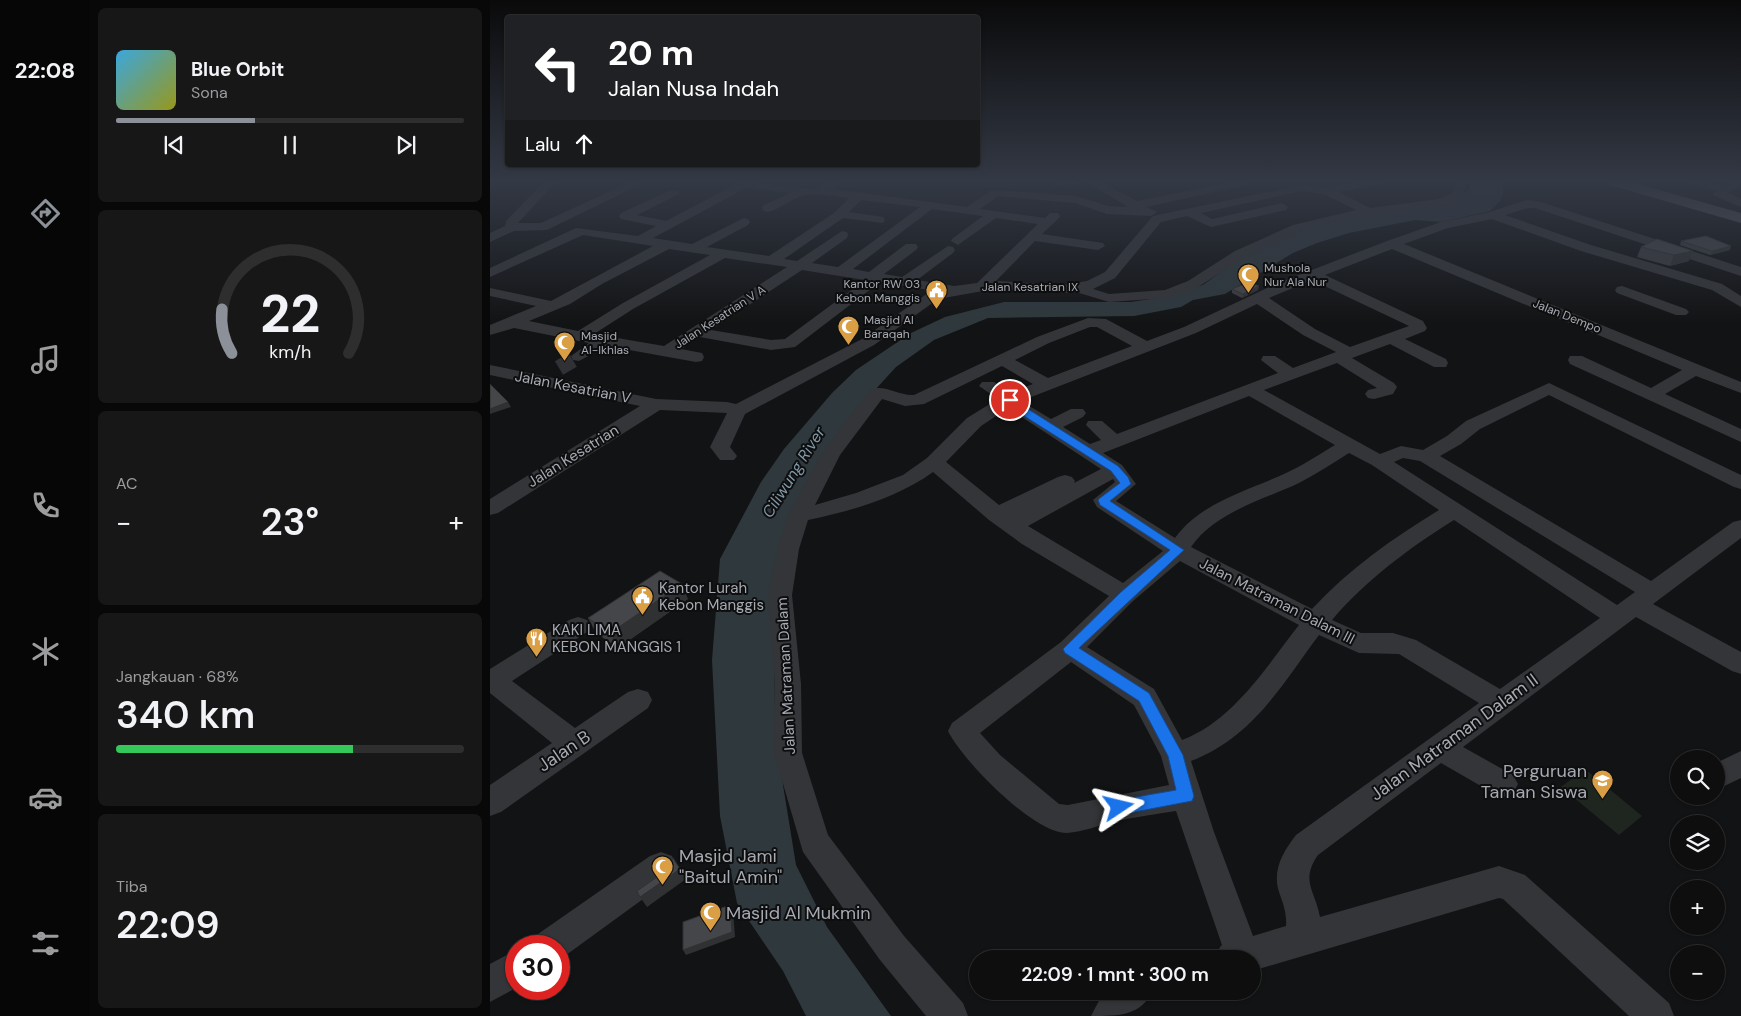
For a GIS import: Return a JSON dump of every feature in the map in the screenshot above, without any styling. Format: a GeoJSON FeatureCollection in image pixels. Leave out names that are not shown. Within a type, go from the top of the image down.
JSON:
{"type":"FeatureCollection","features":[{"type":"Feature","properties":{"kind":"street"},"geometry":{"type":"LineString","coordinates":[[490,238],[503,229]]}},
{"type":"Feature","properties":{"kind":"street"},"geometry":{"type":"LineString","coordinates":[[640,240],[659,229]]}},
{"type":"Feature","properties":{"kind":"street"},"geometry":{"type":"LineString","coordinates":[[693,249],[730,229]]}},
{"type":"Feature","properties":{"kind":"street"},"geometry":{"type":"LineString","coordinates":[[770,261],[817,229]]}},
{"type":"Feature","properties":{"kind":"street"},"geometry":{"type":"LineString","coordinates":[[842,271],[897,229]]}},
{"type":"Feature","properties":{"kind":"street"},"geometry":{"type":"LineString","coordinates":[[905,282],[974,229]]}},
{"type":"Feature","properties":{"kind":"street"},"geometry":{"type":"LineString","coordinates":[[981,287],[1040,229]]}},
{"type":"Feature","properties":{"kind":"street","name":"Jalan Kesatrian IX"},"geometry":{"type":"LineString","coordinates":[[737,411],[868,342],[927,299],[955,290],[981,287],[1005,285],[1080,288],[1099,282],[1110,275],[1144,229]]}},
{"type":"Feature","properties":{"kind":"street"},"geometry":{"type":"LineString","coordinates":[[1080,288],[1109,298],[1167,294],[1193,284],[1240,254],[1294,229]]}},
{"type":"Feature","properties":{"kind":"street"},"geometry":{"type":"LineString","coordinates":[[799,515],[832,508],[863,498],[910,479],[934,462],[974,422],[1011,400],[1144,346],[1190,330],[1288,284],[1435,229]]}},
{"type":"Feature","properties":{"kind":"street"},"geometry":{"type":"LineString","coordinates":[[1534,229],[1656,270],[1718,287],[1741,303]]}},
{"type":"Feature","properties":{"kind":"street"},"geometry":{"type":"LineString","coordinates":[[1611,229],[1741,272]]}},
{"type":"Feature","properties":{"kind":"street"},"geometry":{"type":"LineString","coordinates":[[490,273],[577,232],[800,264],[955,290]]}},
{"type":"Feature","properties":{"kind":"street","name":"Jalan Kesatrian V A"},"geometry":{"type":"LineString","coordinates":[[490,330],[513,323],[667,351],[842,235]]}},
{"type":"Feature","properties":{"kind":"street"},"geometry":{"type":"LineString","coordinates":[[1032,237],[1098,246]]}},
{"type":"Feature","properties":{"kind":"street"},"geometry":{"type":"LineString","coordinates":[[750,258],[780,240]]}},
{"type":"Feature","properties":{"kind":"street","name":"Jalan Dempo"},"geometry":{"type":"LineString","coordinates":[[1392,244],[1741,388]]}},
{"type":"Feature","properties":{"kind":"street"},"geometry":{"type":"LineString","coordinates":[[513,323],[565,301],[597,281],[666,245]]}},
{"type":"Feature","properties":{"kind":"street"},"geometry":{"type":"LineString","coordinates":[[698,332],[771,345],[789,344],[876,277],[910,248]]}},
{"type":"Feature","properties":{"kind":"street"},"geometry":{"type":"LineString","coordinates":[[579,336],[628,306],[722,254]]}},
{"type":"Feature","properties":{"kind":"street"},"geometry":{"type":"LineString","coordinates":[[1605,297],[1622,290],[1656,270]]}},
{"type":"Feature","properties":{"kind":"street"},"geometry":{"type":"LineString","coordinates":[[1088,452],[1250,389],[1419,328],[1424,322],[1373,298],[1314,275]]}},
{"type":"Feature","properties":{"kind":"street"},"geometry":{"type":"LineString","coordinates":[[1718,287],[1741,276]]}},
{"type":"Feature","properties":{"kind":"street"},"geometry":{"type":"LineString","coordinates":[[1288,284],[1304,295]]}},
{"type":"Feature","properties":{"kind":"street"},"geometry":{"type":"LineString","coordinates":[[1622,290],[1681,312]]}},
{"type":"Feature","properties":{"kind":"street"},"geometry":{"type":"LineString","coordinates":[[490,292],[550,306]]}},
{"type":"Feature","properties":{"kind":"street"},"geometry":{"type":"LineString","coordinates":[[1259,298],[1388,387],[1387,390],[1374,394]]}},
{"type":"Feature","properties":{"kind":"street","name":"Jalan Matraman Dalam"},"geometry":{"type":"LineString","coordinates":[[950,1016],[892,948],[814,842],[788,753],[788,684],[780,595],[788,549],[799,515],[831,454],[877,392],[905,401],[918,400],[1043,340],[1095,321],[1144,346]]}},
{"type":"Feature","properties":{"kind":"street"},"geometry":{"type":"LineString","coordinates":[[1391,338],[1440,363]]}},
{"type":"Feature","properties":{"kind":"street"},"geometry":{"type":"LineString","coordinates":[[579,356],[604,341]]}},
{"type":"Feature","properties":{"kind":"street"},"geometry":{"type":"LineString","coordinates":[[667,351],[696,357]]}},
{"type":"Feature","properties":{"kind":"street"},"geometry":{"type":"LineString","coordinates":[[1002,359],[1047,385]]}},
{"type":"Feature","properties":{"kind":"street"},"geometry":{"type":"LineString","coordinates":[[1269,360],[1292,374]]}},
{"type":"Feature","properties":{"kind":"street"},"geometry":{"type":"LineString","coordinates":[[1576,360],[1741,436]]}},
{"type":"Feature","properties":{"kind":"street"},"geometry":{"type":"LineString","coordinates":[[1092,367],[1110,377]]}},
{"type":"Feature","properties":{"kind":"street"},"geometry":{"type":"LineString","coordinates":[[537,380],[560,368]]}},
{"type":"Feature","properties":{"kind":"street"},"geometry":{"type":"LineString","coordinates":[[1652,395],[1695,369]]}},
{"type":"Feature","properties":{"kind":"street","name":"Jalan Kesatrian V"},"geometry":{"type":"LineString","coordinates":[[490,370],[656,404]]}},
{"type":"Feature","properties":{"kind":"street"},"geometry":{"type":"LineString","coordinates":[[988,386],[1115,468]]}},
{"type":"Feature","properties":{"kind":"street"},"geometry":{"type":"LineString","coordinates":[[1426,456],[1454,440],[1473,425],[1548,388],[1741,484]]}},
{"type":"Feature","properties":{"kind":"street"},"geometry":{"type":"LineString","coordinates":[[1250,389],[1379,462],[1452,508],[1741,664]]}},
{"type":"Feature","properties":{"kind":"street"},"geometry":{"type":"LineString","coordinates":[[656,404],[727,407],[737,411],[720,447],[727,456]]}},
{"type":"Feature","properties":{"kind":"street","name":"Jalan Kesatrian"},"geometry":{"type":"LineString","coordinates":[[490,508],[656,404]]}},
{"type":"Feature","properties":{"kind":"street"},"geometry":{"type":"LineString","coordinates":[[1050,427],[1077,413]]}},
{"type":"Feature","properties":{"kind":"street"},"geometry":{"type":"LineString","coordinates":[[1094,425],[1115,442]]}},
{"type":"Feature","properties":{"kind":"street"},"geometry":{"type":"LineString","coordinates":[[1186,796],[1119,807],[1068,820],[1054,818],[990,764],[963,733],[964,728],[1070,649],[1125,595],[1178,550],[1189,534],[1216,514],[1240,500],[1293,478],[1348,445]]}},
{"type":"Feature","properties":{"kind":"street"},"geometry":{"type":"LineString","coordinates":[[1379,462],[1401,452],[1426,456],[1483,489],[1634,605]]}},
{"type":"Feature","properties":{"kind":"street"},"geometry":{"type":"LineString","coordinates":[[934,462],[1004,520],[1087,574],[1125,595]]}},
{"type":"Feature","properties":{"kind":"street"},"geometry":{"type":"LineString","coordinates":[[1004,520],[1115,468]]}},
{"type":"Feature","properties":{"kind":"street","name":"Jalan Matraman Dalam III"},"geometry":{"type":"LineString","coordinates":[[1115,468],[1126,484],[1104,500],[1104,502],[1140,527],[1178,550],[1314,622],[1359,643],[1393,642],[1407,646],[1501,703]]}},
{"type":"Feature","properties":{"kind":"street"},"geometry":{"type":"LineString","coordinates":[[1004,520],[1075,476]]}},
{"type":"Feature","properties":{"kind":"street"},"geometry":{"type":"LineString","coordinates":[[1175,755],[1187,752],[1213,738],[1240,718],[1314,622],[1335,600],[1408,538],[1483,489]]}},
{"type":"Feature","properties":{"kind":"street","name":"Jalan Matraman Dalam II"},"geometry":{"type":"LineString","coordinates":[[1295,941],[1303,934],[1305,924],[1304,913],[1292,882],[1292,868],[1295,858],[1306,845],[1741,527]]}},
{"type":"Feature","properties":{"kind":"street"},"geometry":{"type":"LineString","coordinates":[[574,744],[491,681],[578,626]]}},
{"type":"Feature","properties":{"kind":"street"},"geometry":{"type":"LineString","coordinates":[[1070,649],[1144,697],[1175,755],[1186,796],[1236,950]]}},
{"type":"Feature","properties":{"kind":"street","name":"Jalan B"},"geometry":{"type":"LineString","coordinates":[[490,802],[638,700]]}},
{"type":"Feature","properties":{"kind":"street"},"geometry":{"type":"LineString","coordinates":[[1439,748],[1503,784]]}},
{"type":"Feature","properties":{"kind":"street"},"geometry":{"type":"LineString","coordinates":[[1725,772],[1741,764]]}},
{"type":"Feature","properties":{"kind":"street"},"geometry":{"type":"LineString","coordinates":[[565,935],[661,867]]}},
{"type":"Feature","properties":{"kind":"street"},"geometry":{"type":"LineString","coordinates":[[1261,951],[1499,882],[1513,886],[1656,1016]]}},
{"type":"Feature","properties":{"kind":"street"},"geometry":{"type":"LineString","coordinates":[[490,984],[505,975]]}},
{"type":"Feature","properties":{"kind":"street"},"geometry":{"type":"LineString","coordinates":[[1109,1016],[1116,1005],[1123,1000]]}},
{"type":"Feature","properties":{"kind":"shaded area"},"geometry":{"type":"Polygon","coordinates":[[[1585,769],[1642,816],[1619,835],[1561,787],[1585,769]]]}},
{"type":"Feature","properties":{"kind":"water","name":"Ciliwung River"},"geometry":{"type":"Polygon","coordinates":[[[1304,229],[1367,229],[1317,243],[1293,253],[1225,294],[1193,300],[1181,307],[1134,316],[988,318],[934,340],[896,367],[854,413],[774,581],[775,714],[783,785],[796,865],[827,927],[891,1016],[806,1016],[783,971],[737,903],[720,816],[712,660],[720,559],[761,482],[784,449],[832,393],[856,370],[911,333],[945,317],[1004,302],[1131,302],[1169,296],[1203,285],[1243,256],[1304,229]]]}},
{"type":"Feature","properties":{"kind":"building"},"geometry":{"type":"Polygon","coordinates":[[[1706,236],[1731,246],[1712,251],[1681,241],[1706,236]]]}},
{"type":"Feature","properties":{"kind":"building"},"geometry":{"type":"Polygon","coordinates":[[[1657,239],[1693,251],[1674,255],[1641,247],[1657,239]]]}},
{"type":"Feature","properties":{"kind":"building"},"geometry":{"type":"Polygon","coordinates":[[[1249,282],[1259,286],[1243,294],[1232,289],[1249,282]]]}},
{"type":"Feature","properties":{"kind":"building"},"geometry":{"type":"Polygon","coordinates":[[[490,384],[508,402],[490,409],[490,384]]]}},
{"type":"Feature","properties":{"kind":"building"},"geometry":{"type":"Polygon","coordinates":[[[660,571],[682,584],[610,633],[588,618],[660,571]]]}},
{"type":"Feature","properties":{"kind":"building"},"geometry":{"type":"Polygon","coordinates":[[[673,858],[680,869],[640,897],[637,891],[667,870],[673,858]]]}},
{"type":"Feature","properties":{"kind":"building","name":"Masjid Al Mukmin"},"geometry":{"type":"Polygon","coordinates":[[[730,905],[732,932],[683,950],[683,922],[730,905]]]}},
{"type":"Feature","properties":{"kind":"tunnel"},"geometry":{"type":"LineString","coordinates":[[559,368],[579,356]]}},
{"type":"Feature","properties":{"kind":"place","name":"Mushola Nur Ala Nur"},"geometry":{"type":"Point","coordinates":[1248,294]}},
{"type":"Feature","properties":{"kind":"place","name":"Kantor RW 03 Kebon Manggis"},"geometry":{"type":"Point","coordinates":[936,310]}},
{"type":"Feature","properties":{"kind":"place","name":"Masjid Al Baraqah"},"geometry":{"type":"Point","coordinates":[848,346]}},
{"type":"Feature","properties":{"kind":"place","name":"Masjid Al-Ikhlas"},"geometry":{"type":"Point","coordinates":[565,362]}},
{"type":"Feature","properties":{"kind":"place","name":"Kantor Lurah Kebon Manggis"},"geometry":{"type":"Point","coordinates":[643,616]}},
{"type":"Feature","properties":{"kind":"place","name":"KAKI LIMA KEBON MANGGIS 1"},"geometry":{"type":"Point","coordinates":[536,658]}},
{"type":"Feature","properties":{"kind":"place","name":"Perguruan Taman Siswa"},"geometry":{"type":"Point","coordinates":[1603,800]}},
{"type":"Feature","properties":{"kind":"place","name":"Masjid Jami \"Baitul Amin\""},"geometry":{"type":"Point","coordinates":[663,885]}},
{"type":"Feature","properties":{"kind":"place","name":"Masjid Al Mukmin"},"geometry":{"type":"Point","coordinates":[710,932]}},
{"type":"Feature","properties":{"kind":"route"},"geometry":{"type":"LineString","coordinates":[[1010,400],[1084,450],[1115,468],[1126,484],[1104,500],[1106,505],[1178,550],[1125,595],[1070,649],[1144,697],[1156,716],[1175,755],[1186,796],[1119,807]]}}]}
